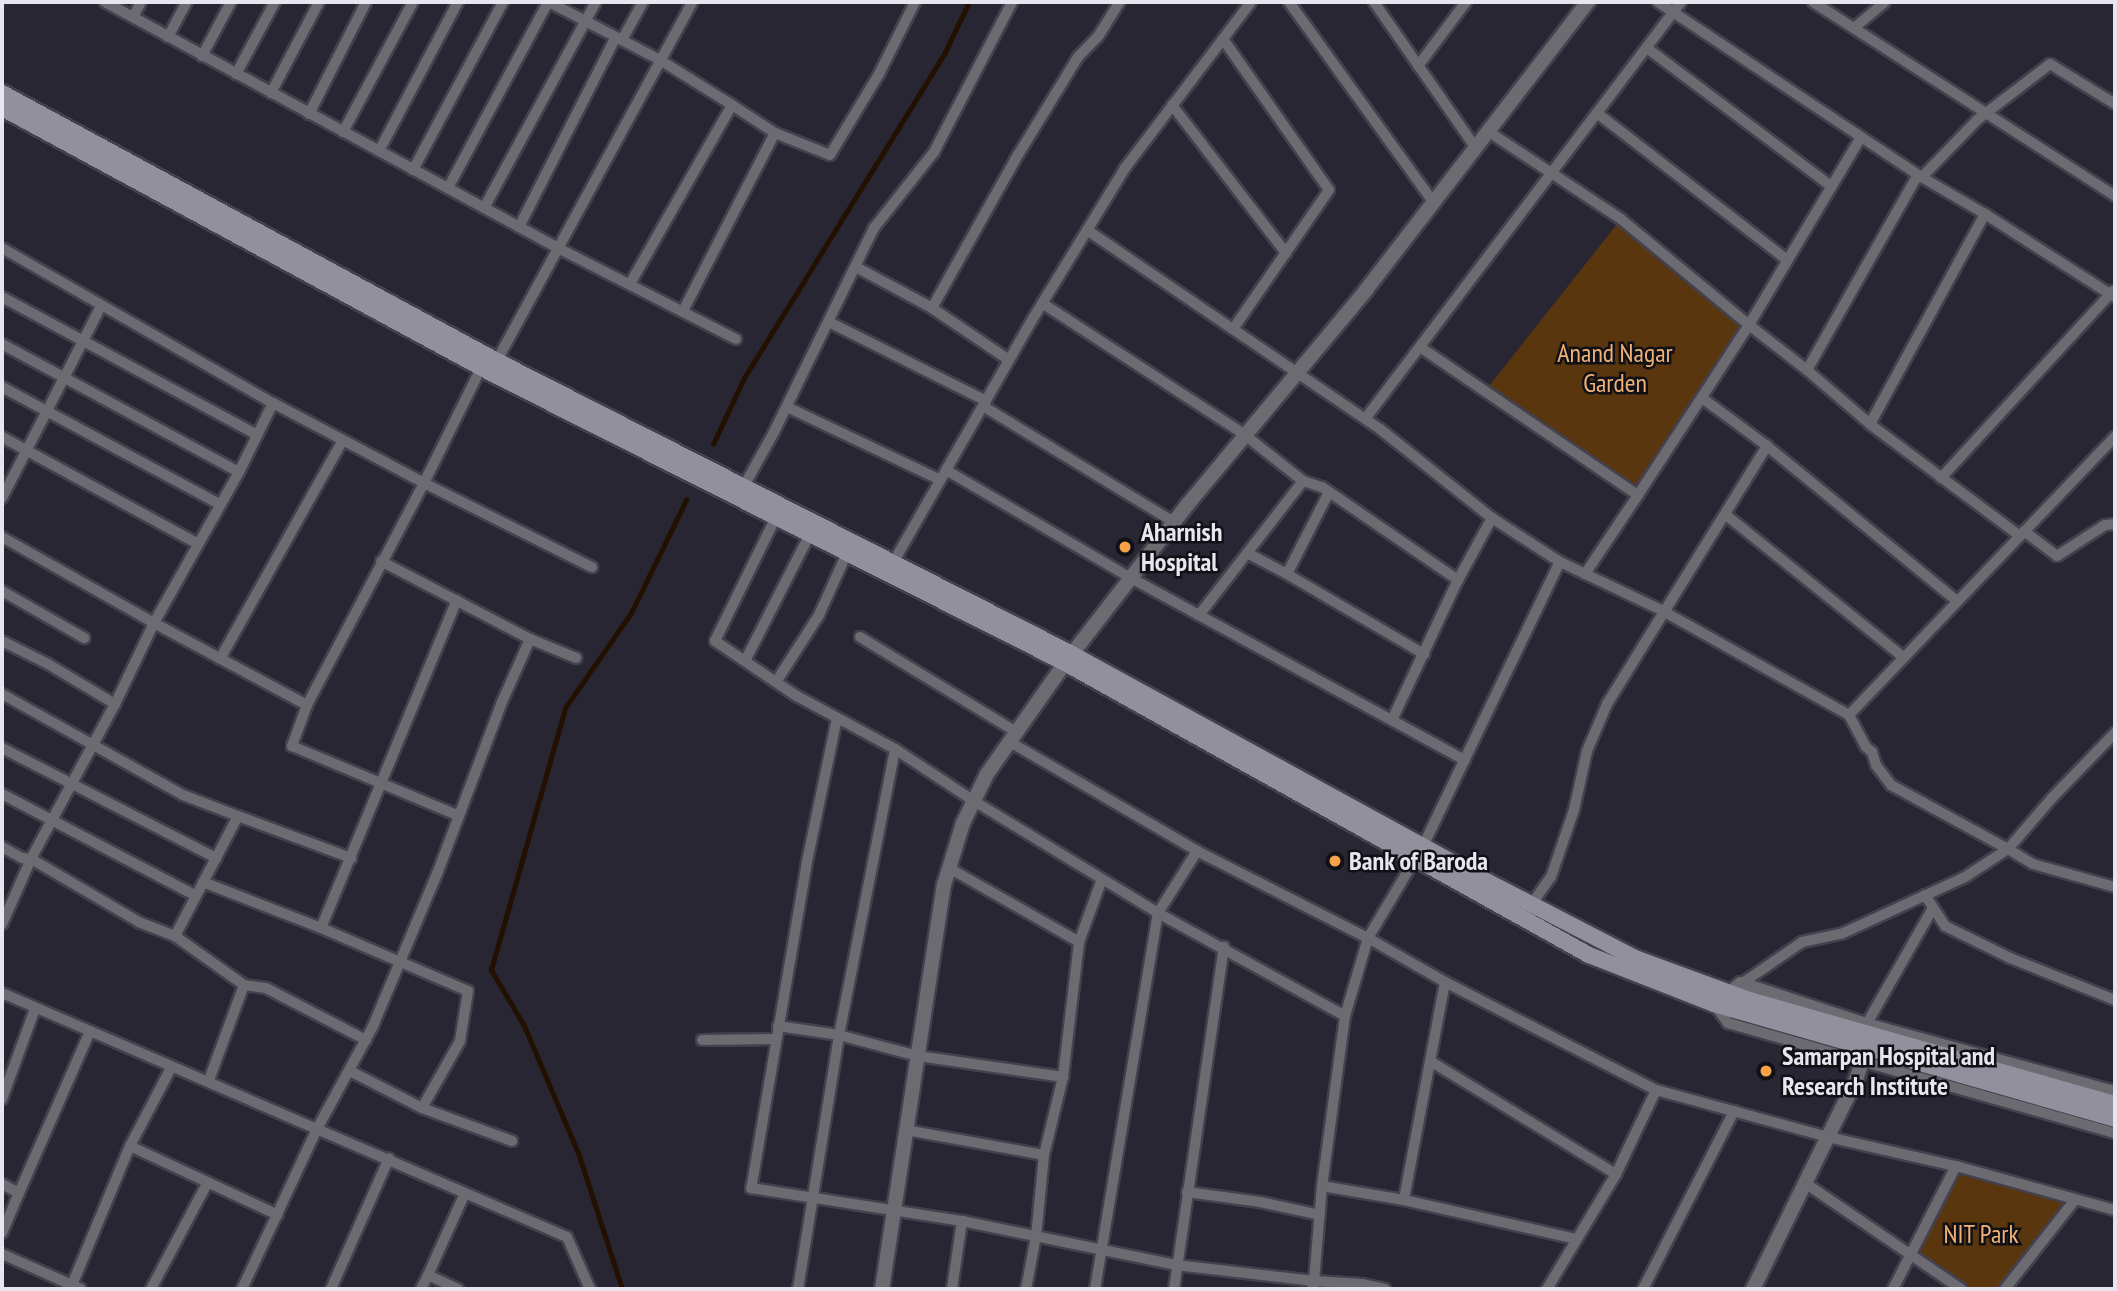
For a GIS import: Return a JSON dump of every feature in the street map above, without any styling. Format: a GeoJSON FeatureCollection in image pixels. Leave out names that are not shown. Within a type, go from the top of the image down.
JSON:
{"type":"FeatureCollection","features":[{"type":"Feature","properties":{"kind":"main road"},"geometry":{"type":"LineString","coordinates":[[2,93],[490,367]]}},
{"type":"Feature","properties":{"kind":"main road"},"geometry":{"type":"LineString","coordinates":[[2,108],[490,367],[695,471],[776,517],[847,553],[890,569]]}},
{"type":"Feature","properties":{"kind":"main road"},"geometry":{"type":"LineString","coordinates":[[695,471],[744,486],[890,569],[1069,659],[1528,911],[1635,958],[1736,989],[1746,1006],[2115,1119]]}},
{"type":"Feature","properties":{"kind":"main road"},"geometry":{"type":"LineString","coordinates":[[1528,911],[1589,955],[1714,1004],[1746,1006],[2115,1104]]}},
{"type":"Feature","properties":{"kind":"street"},"geometry":{"type":"LineString","coordinates":[[105,2],[558,248],[736,339]]}},
{"type":"Feature","properties":{"kind":"street"},"geometry":{"type":"LineString","coordinates":[[133,17],[141,2]]}},
{"type":"Feature","properties":{"kind":"street"},"geometry":{"type":"LineString","coordinates":[[168,37],[187,2]]}},
{"type":"Feature","properties":{"kind":"street"},"geometry":{"type":"LineString","coordinates":[[202,56],[231,2]]}},
{"type":"Feature","properties":{"kind":"street"},"geometry":{"type":"LineString","coordinates":[[236,74],[275,2]]}},
{"type":"Feature","properties":{"kind":"street"},"geometry":{"type":"LineString","coordinates":[[271,93],[319,2]]}},
{"type":"Feature","properties":{"kind":"street"},"geometry":{"type":"LineString","coordinates":[[309,114],[366,2]]}},
{"type":"Feature","properties":{"kind":"street"},"geometry":{"type":"LineString","coordinates":[[343,132],[413,2]]}},
{"type":"Feature","properties":{"kind":"street"},"geometry":{"type":"LineString","coordinates":[[379,151],[458,2]]}},
{"type":"Feature","properties":{"kind":"street"},"geometry":{"type":"LineString","coordinates":[[413,170],[503,2]]}},
{"type":"Feature","properties":{"kind":"street"},"geometry":{"type":"LineString","coordinates":[[448,188],[549,2],[660,60],[775,134],[830,155],[879,74],[915,2]]}},
{"type":"Feature","properties":{"kind":"street"},"geometry":{"type":"LineString","coordinates":[[484,208],[596,2]]}},
{"type":"Feature","properties":{"kind":"street"},"geometry":{"type":"LineString","coordinates":[[519,227],[619,38],[643,2]]}},
{"type":"Feature","properties":{"kind":"street"},"geometry":{"type":"LineString","coordinates":[[459,816],[292,746],[307,705],[381,561],[558,248],[692,2]]}},
{"type":"Feature","properties":{"kind":"street"},"geometry":{"type":"LineString","coordinates":[[744,486],[787,407],[874,228],[934,152],[1012,2]]}},
{"type":"Feature","properties":{"kind":"street"},"geometry":{"type":"LineString","coordinates":[[932,308],[1018,155],[1078,57],[1099,35],[1120,2]]}},
{"type":"Feature","properties":{"kind":"street"},"geometry":{"type":"LineString","coordinates":[[890,569],[1042,303],[1125,168],[1251,2]]}},
{"type":"Feature","properties":{"kind":"street"},"geometry":{"type":"LineString","coordinates":[[1289,2],[1434,203]]}},
{"type":"Feature","properties":{"kind":"street"},"geometry":{"type":"LineString","coordinates":[[1374,2],[1476,148]]}},
{"type":"Feature","properties":{"kind":"street"},"geometry":{"type":"LineString","coordinates":[[1418,66],[1466,2]]}},
{"type":"Feature","properties":{"kind":"street"},"geometry":{"type":"LineString","coordinates":[[882,1289],[949,868],[963,823],[987,774],[1069,659],[1174,522],[1434,203],[1588,2]]}},
{"type":"Feature","properties":{"kind":"street"},"geometry":{"type":"LineString","coordinates":[[1658,2],[1920,176],[2113,294],[1941,478]]}},
{"type":"Feature","properties":{"kind":"street"},"geometry":{"type":"LineString","coordinates":[[1365,419],[1681,2]]}},
{"type":"Feature","properties":{"kind":"street"},"geometry":{"type":"LineString","coordinates":[[1813,2],[2115,196]]}},
{"type":"Feature","properties":{"kind":"street"},"geometry":{"type":"LineString","coordinates":[[1854,28],[1885,2]]}},
{"type":"Feature","properties":{"kind":"street"},"geometry":{"type":"LineString","coordinates":[[1223,39],[1329,190],[1233,329]]}},
{"type":"Feature","properties":{"kind":"street"},"geometry":{"type":"LineString","coordinates":[[1647,48],[1831,186]]}},
{"type":"Feature","properties":{"kind":"street"},"geometry":{"type":"LineString","coordinates":[[1807,370],[1920,176],[1986,113],[2050,64],[2115,104]]}},
{"type":"Feature","properties":{"kind":"street"},"geometry":{"type":"LineString","coordinates":[[630,284],[732,105]]}},
{"type":"Feature","properties":{"kind":"street"},"geometry":{"type":"LineString","coordinates":[[1172,105],[1286,253]]}},
{"type":"Feature","properties":{"kind":"street"},"geometry":{"type":"LineString","coordinates":[[1597,113],[1787,260]]}},
{"type":"Feature","properties":{"kind":"street"},"geometry":{"type":"LineString","coordinates":[[1489,132],[1550,175],[1621,219],[1870,424],[1941,478],[2057,556],[2105,525],[2115,524]]}},
{"type":"Feature","properties":{"kind":"street"},"geometry":{"type":"LineString","coordinates":[[683,312],[775,134]]}},
{"type":"Feature","properties":{"kind":"street"},"geometry":{"type":"LineString","coordinates":[[1585,574],[1749,325],[1861,137]]}},
{"type":"Feature","properties":{"kind":"street"},"geometry":{"type":"LineString","coordinates":[[1870,424],[1985,214]]}},
{"type":"Feature","properties":{"kind":"street"},"geometry":{"type":"LineString","coordinates":[[1087,230],[1365,419],[1492,518],[1560,562],[1663,611],[1849,715],[1866,747],[1872,752],[1876,765],[1891,785],[2033,864],[2115,887]]}},
{"type":"Feature","properties":{"kind":"street"},"geometry":{"type":"LineString","coordinates":[[2,248],[273,403],[424,483],[592,567]]}},
{"type":"Feature","properties":{"kind":"street"},"geometry":{"type":"LineString","coordinates":[[856,267],[932,308],[1009,360]]}},
{"type":"Feature","properties":{"kind":"street"},"geometry":{"type":"LineString","coordinates":[[2,297],[257,435]]}},
{"type":"Feature","properties":{"kind":"street"},"geometry":{"type":"LineString","coordinates":[[1042,303],[1245,435],[1303,481],[1329,492],[1458,580]]}},
{"type":"Feature","properties":{"kind":"street"},"geometry":{"type":"LineString","coordinates":[[2,498],[101,306]]}},
{"type":"Feature","properties":{"kind":"street"},"geometry":{"type":"LineString","coordinates":[[829,322],[984,403],[1174,522]]}},
{"type":"Feature","properties":{"kind":"street"},"geometry":{"type":"LineString","coordinates":[[2,344],[239,472]]}},
{"type":"Feature","properties":{"kind":"street"},"geometry":{"type":"LineString","coordinates":[[1420,347],[1637,495]]}},
{"type":"Feature","properties":{"kind":"street"},"geometry":{"type":"LineString","coordinates":[[2,387],[219,504]]}},
{"type":"Feature","properties":{"kind":"street"},"geometry":{"type":"LineString","coordinates":[[1702,398],[1767,446],[1956,600]]}},
{"type":"Feature","properties":{"kind":"street"},"geometry":{"type":"LineString","coordinates":[[2,924],[31,859],[115,704],[154,623],[239,472],[273,403]]}},
{"type":"Feature","properties":{"kind":"street"},"geometry":{"type":"LineString","coordinates":[[787,407],[944,475],[1465,760]]}},
{"type":"Feature","properties":{"kind":"street"},"geometry":{"type":"LineString","coordinates":[[2,437],[198,544]]}},
{"type":"Feature","properties":{"kind":"street"},"geometry":{"type":"LineString","coordinates":[[1849,715],[1956,600],[2115,437]]}},
{"type":"Feature","properties":{"kind":"street"},"geometry":{"type":"LineString","coordinates":[[220,659],[343,440]]}},
{"type":"Feature","properties":{"kind":"street"},"geometry":{"type":"LineString","coordinates":[[1528,911],[1551,877],[1574,810],[1587,751],[1607,704],[1767,446]]}},
{"type":"Feature","properties":{"kind":"street"},"geometry":{"type":"LineString","coordinates":[[1199,615],[1303,481]]}},
{"type":"Feature","properties":{"kind":"street"},"geometry":{"type":"LineString","coordinates":[[1287,574],[1329,492]]}},
{"type":"Feature","properties":{"kind":"street"},"geometry":{"type":"LineString","coordinates":[[1726,515],[1903,657]]}},
{"type":"Feature","properties":{"kind":"street"},"geometry":{"type":"LineString","coordinates":[[776,517],[715,641],[776,682],[895,749],[1101,880],[1345,1016]]}},
{"type":"Feature","properties":{"kind":"street"},"geometry":{"type":"LineString","coordinates":[[1392,720],[1458,580],[1492,518]]}},
{"type":"Feature","properties":{"kind":"street"},"geometry":{"type":"LineString","coordinates":[[744,661],[810,534]]}},
{"type":"Feature","properties":{"kind":"street"},"geometry":{"type":"LineString","coordinates":[[2,537],[307,705]]}},
{"type":"Feature","properties":{"kind":"street"},"geometry":{"type":"LineString","coordinates":[[776,682],[818,615],[847,553]]}},
{"type":"Feature","properties":{"kind":"street"},"geometry":{"type":"LineString","coordinates":[[1247,553],[1424,653]]}},
{"type":"Feature","properties":{"kind":"street"},"geometry":{"type":"LineString","coordinates":[[381,561],[530,639],[576,658]]}},
{"type":"Feature","properties":{"kind":"street"},"geometry":{"type":"LineString","coordinates":[[1313,1285],[1322,1186],[1345,1016],[1368,938],[1419,851],[1560,562]]}},
{"type":"Feature","properties":{"kind":"street"},"geometry":{"type":"LineString","coordinates":[[2,591],[84,638]]}},
{"type":"Feature","properties":{"kind":"street"},"geometry":{"type":"LineString","coordinates":[[321,928],[457,600]]}},
{"type":"Feature","properties":{"kind":"street"},"geometry":{"type":"LineString","coordinates":[[860,637],[1013,737],[1197,851],[1657,1090],[1828,1137],[1956,1166],[2074,1201],[2115,1210]]}},
{"type":"Feature","properties":{"kind":"street"},"geometry":{"type":"LineString","coordinates":[[242,1289],[318,1127],[366,1040],[530,639]]}},
{"type":"Feature","properties":{"kind":"street"},"geometry":{"type":"LineString","coordinates":[[2,641],[48,664],[115,704]]}},
{"type":"Feature","properties":{"kind":"street"},"geometry":{"type":"LineString","coordinates":[[2,694],[92,747],[183,795],[351,858]]}},
{"type":"Feature","properties":{"kind":"street"},"geometry":{"type":"LineString","coordinates":[[837,718],[778,1026],[751,1188],[894,1213],[962,1221],[1100,1252],[1176,1265],[1313,1285],[1385,1289]]}},
{"type":"Feature","properties":{"kind":"street"},"geometry":{"type":"LineString","coordinates":[[1736,989],[1802,942],[1841,933],[1965,877],[2008,849],[2052,798],[2115,733]]}},
{"type":"Feature","properties":{"kind":"street"},"geometry":{"type":"LineString","coordinates":[[2,747],[216,858]]}},
{"type":"Feature","properties":{"kind":"street"},"geometry":{"type":"LineString","coordinates":[[798,1289],[839,1035],[895,749]]}},
{"type":"Feature","properties":{"kind":"street"},"geometry":{"type":"LineString","coordinates":[[2,794],[196,896]]}},
{"type":"Feature","properties":{"kind":"street"},"geometry":{"type":"LineString","coordinates":[[175,936],[238,816]]}},
{"type":"Feature","properties":{"kind":"street"},"geometry":{"type":"LineString","coordinates":[[2,847],[22,858],[31,859],[139,922],[175,936],[244,985],[266,988],[366,1040]]}},
{"type":"Feature","properties":{"kind":"street"},"geometry":{"type":"LineString","coordinates":[[1095,1289],[1158,913],[1197,851]]}},
{"type":"Feature","properties":{"kind":"street"},"geometry":{"type":"LineString","coordinates":[[949,868],[1079,942]]}},
{"type":"Feature","properties":{"kind":"street"},"geometry":{"type":"LineString","coordinates":[[1026,1289],[1036,1236],[1044,1155],[1063,1077],[1079,942],[1101,880]]}},
{"type":"Feature","properties":{"kind":"street"},"geometry":{"type":"LineString","coordinates":[[204,882],[468,990],[460,1041],[422,1108]]}},
{"type":"Feature","properties":{"kind":"street"},"geometry":{"type":"LineString","coordinates":[[1925,895],[1945,926],[2010,958],[2115,1000]]}},
{"type":"Feature","properties":{"kind":"street"},"geometry":{"type":"LineString","coordinates":[[1866,1024],[1933,908]]}},
{"type":"Feature","properties":{"kind":"street"},"geometry":{"type":"LineString","coordinates":[[1174,1289],[1224,947]]}},
{"type":"Feature","properties":{"kind":"street"},"geometry":{"type":"LineString","coordinates":[[1404,1200],[1445,982]]}},
{"type":"Feature","properties":{"kind":"street"},"geometry":{"type":"LineString","coordinates":[[209,1080],[244,985]]}},
{"type":"Feature","properties":{"kind":"street"},"geometry":{"type":"LineString","coordinates":[[1736,989],[2115,1093]]}},
{"type":"Feature","properties":{"kind":"street"},"geometry":{"type":"LineString","coordinates":[[2,993],[171,1068],[209,1080],[318,1127],[567,1237],[590,1289]]}},
{"type":"Feature","properties":{"kind":"street"},"geometry":{"type":"LineString","coordinates":[[1714,1004],[1728,1023],[2115,1133]]}},
{"type":"Feature","properties":{"kind":"street"},"geometry":{"type":"LineString","coordinates":[[2,1098],[35,1009]]}},
{"type":"Feature","properties":{"kind":"street"},"geometry":{"type":"LineString","coordinates":[[778,1026],[839,1035],[918,1056],[1063,1077]]}},
{"type":"Feature","properties":{"kind":"street"},"geometry":{"type":"LineString","coordinates":[[2,1233],[90,1031]]}},
{"type":"Feature","properties":{"kind":"street"},"geometry":{"type":"LineString","coordinates":[[702,1040],[776,1039]]}},
{"type":"Feature","properties":{"kind":"street"},"geometry":{"type":"LineString","coordinates":[[1430,1061],[1616,1174]]}},
{"type":"Feature","properties":{"kind":"street"},"geometry":{"type":"LineString","coordinates":[[1753,1289],[1828,1137],[1862,1061]]}},
{"type":"Feature","properties":{"kind":"street"},"geometry":{"type":"LineString","coordinates":[[2,1254],[77,1287],[130,1146],[171,1068]]}},
{"type":"Feature","properties":{"kind":"street"},"geometry":{"type":"LineString","coordinates":[[350,1071],[422,1108],[512,1141]]}},
{"type":"Feature","properties":{"kind":"street"},"geometry":{"type":"LineString","coordinates":[[1547,1289],[1616,1174],[1657,1090]]}},
{"type":"Feature","properties":{"kind":"street"},"geometry":{"type":"LineString","coordinates":[[1643,1289],[1734,1111]]}},
{"type":"Feature","properties":{"kind":"street"},"geometry":{"type":"LineString","coordinates":[[906,1130],[1044,1155]]}},
{"type":"Feature","properties":{"kind":"street"},"geometry":{"type":"LineString","coordinates":[[130,1146],[278,1215]]}},
{"type":"Feature","properties":{"kind":"street"},"geometry":{"type":"LineString","coordinates":[[331,1289],[389,1158]]}},
{"type":"Feature","properties":{"kind":"street"},"geometry":{"type":"LineString","coordinates":[[1894,1289],[1956,1166]]}},
{"type":"Feature","properties":{"kind":"street"},"geometry":{"type":"LineString","coordinates":[[151,1289],[208,1182]]}},
{"type":"Feature","properties":{"kind":"street"},"geometry":{"type":"LineString","coordinates":[[1805,1183],[1961,1289]]}},
{"type":"Feature","properties":{"kind":"street"},"geometry":{"type":"LineString","coordinates":[[2,1184],[19,1194]]}},
{"type":"Feature","properties":{"kind":"street"},"geometry":{"type":"LineString","coordinates":[[1322,1186],[1404,1200],[1576,1239]]}},
{"type":"Feature","properties":{"kind":"street"},"geometry":{"type":"LineString","coordinates":[[1187,1192],[1260,1202],[1320,1215]]}},
{"type":"Feature","properties":{"kind":"street"},"geometry":{"type":"LineString","coordinates":[[421,1289],[465,1193]]}},
{"type":"Feature","properties":{"kind":"street"},"geometry":{"type":"LineString","coordinates":[[2006,1289],[2074,1201]]}},
{"type":"Feature","properties":{"kind":"street"},"geometry":{"type":"LineString","coordinates":[[952,1289],[962,1221]]}},
{"type":"Feature","properties":{"kind":"street"},"geometry":{"type":"LineString","coordinates":[[428,1275],[458,1289]]}},
{"type":"Feature","properties":{"kind":"green space","name":"Anand Nagar Garden"},"geometry":{"type":"Polygon","coordinates":[[[1621,219],[1749,325],[1638,495],[1486,390],[1621,219]]]}},
{"type":"Feature","properties":{"kind":"green space","name":"NIT Park"},"geometry":{"type":"Polygon","coordinates":[[[1956,1166],[2074,1201],[2005,1289],[1960,1289],[1912,1254],[1956,1166]]]}},
{"type":"Feature","properties":{"kind":"waterway"},"geometry":{"type":"LineString","coordinates":[[713,444],[744,378],[945,52],[969,2]]}},
{"type":"Feature","properties":{"kind":"waterway"},"geometry":{"type":"LineString","coordinates":[[622,1289],[578,1153],[524,1026],[491,970],[565,708],[631,613],[686,500]]}},
{"type":"Feature","properties":{"kind":"place","name":"Aharnish Hospital"},"geometry":{"type":"Point","coordinates":[1125,547]}},
{"type":"Feature","properties":{"kind":"place","name":"Bank of Baroda"},"geometry":{"type":"Point","coordinates":[1335,861]}},
{"type":"Feature","properties":{"kind":"place","name":"Samarpan Hospital and Research Institute"},"geometry":{"type":"Point","coordinates":[1766,1071]}}]}
